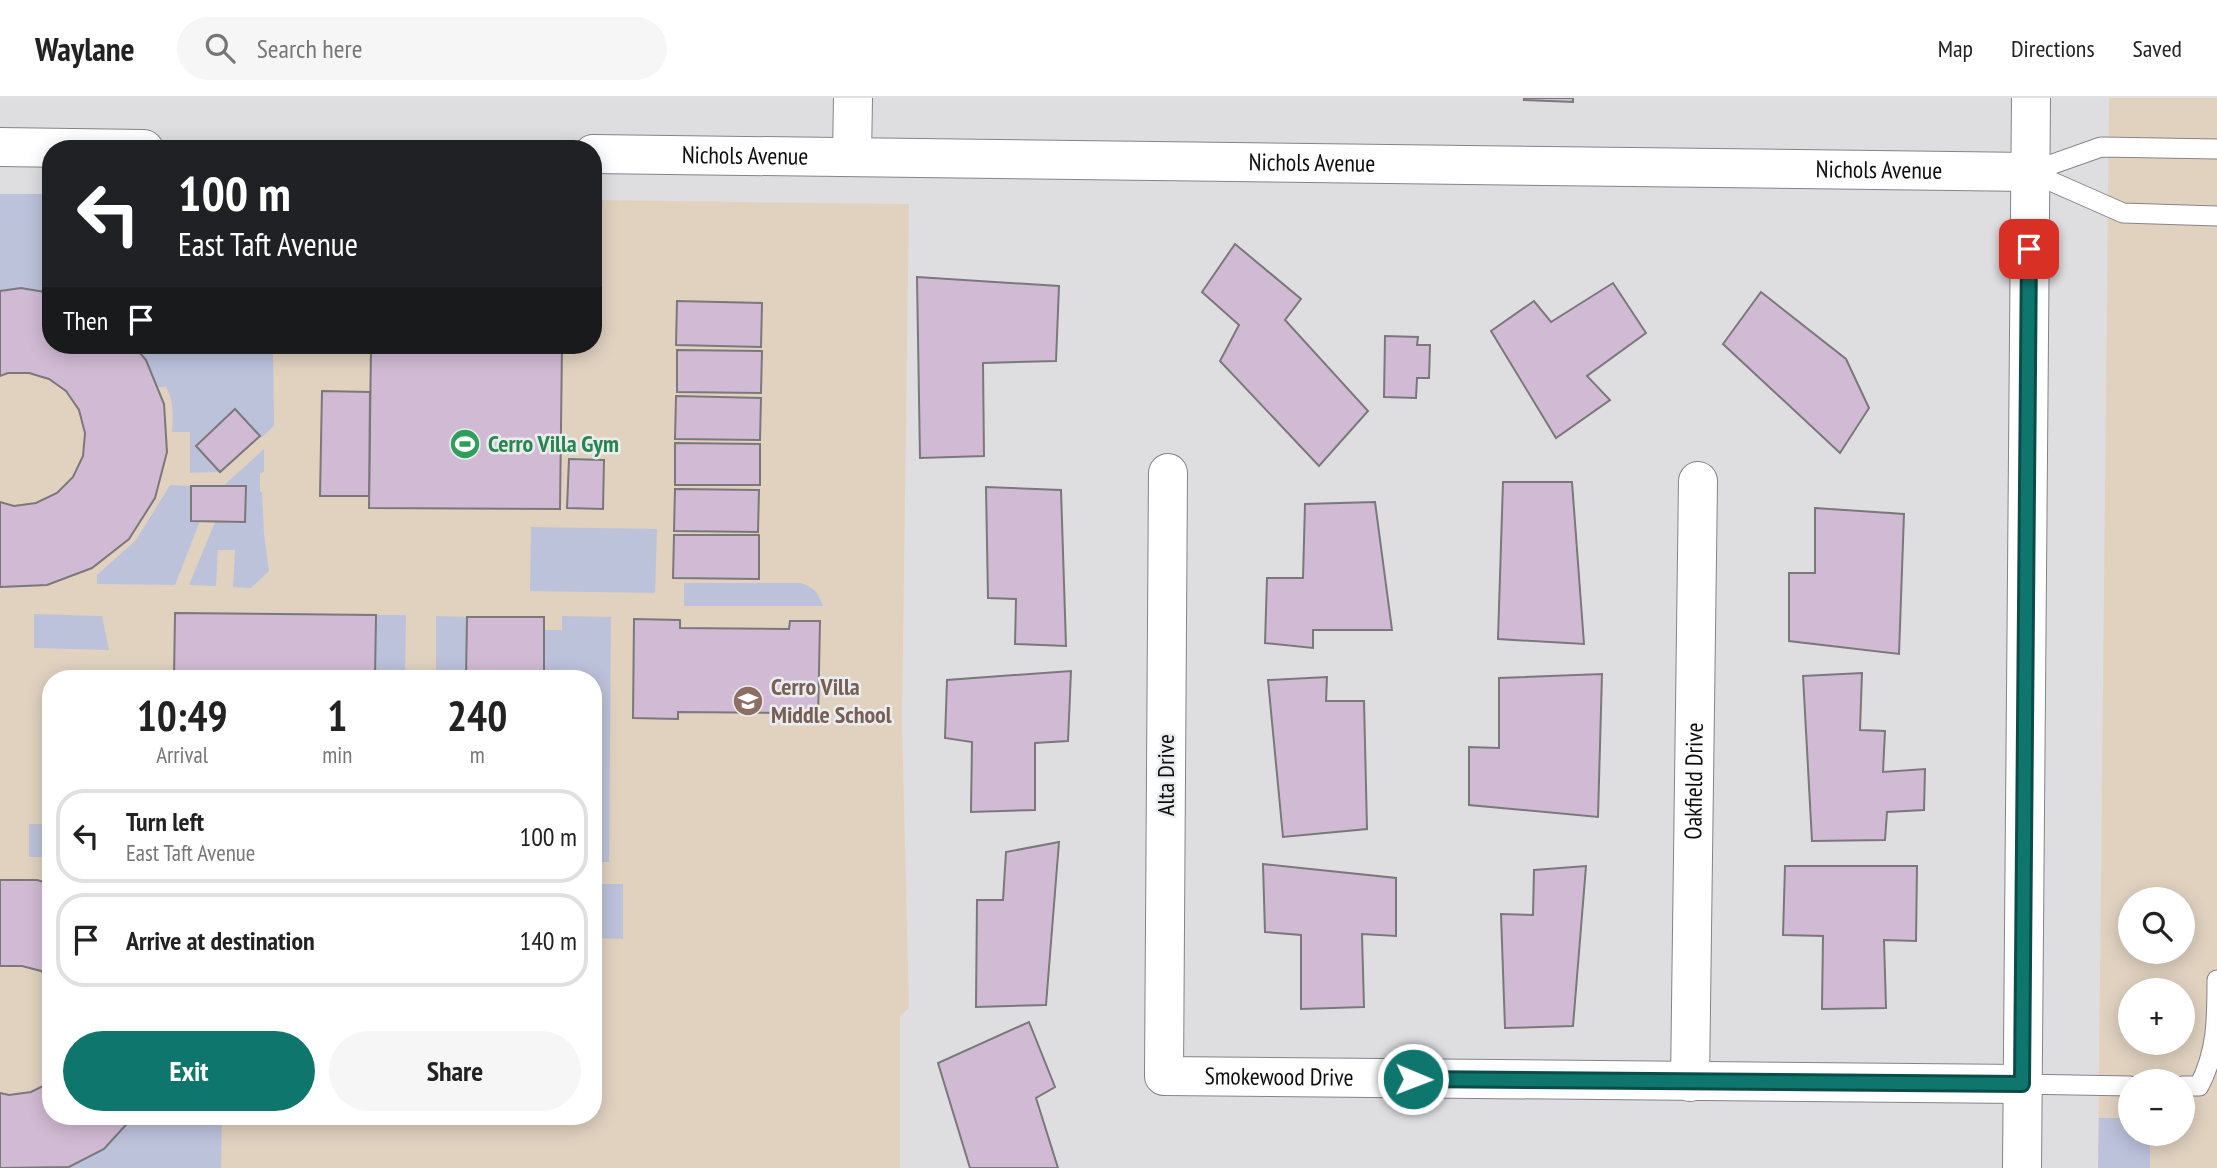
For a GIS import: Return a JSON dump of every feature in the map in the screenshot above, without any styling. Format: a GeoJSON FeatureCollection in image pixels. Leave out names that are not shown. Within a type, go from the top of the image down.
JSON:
{"type":"FeatureCollection","features":[{"type":"Feature","properties":{"kind":"street"},"geometry":{"type":"LineString","coordinates":[[852,157],[853,98]]}},
{"type":"Feature","properties":{"kind":"street"},"geometry":{"type":"LineString","coordinates":[[2022,1168],[2031,98]]}},
{"type":"Feature","properties":{"kind":"street"},"geometry":{"type":"LineString","coordinates":[[0,147],[42,148]]}},
{"type":"Feature","properties":{"kind":"street","name":"Nichols Avenue"},"geometry":{"type":"LineString","coordinates":[[602,154],[2030,172]]}},
{"type":"Feature","properties":{"kind":"street","name":"Alta Drive"},"geometry":{"type":"LineString","coordinates":[[1164,1076],[1168,473]]}},
{"type":"Feature","properties":{"kind":"street","name":"Oakfield Drive"},"geometry":{"type":"LineString","coordinates":[[1690,1082],[1698,481]]}},
{"type":"Feature","properties":{"kind":"street","name":"Smokewood Drive"},"geometry":{"type":"LineString","coordinates":[[1164,1076],[2022,1084]]}},
{"type":"Feature","properties":{"kind":"lane"},"geometry":{"type":"LineString","coordinates":[[2030,172],[2101,146],[2217,149]]}},
{"type":"Feature","properties":{"kind":"lane"},"geometry":{"type":"LineString","coordinates":[[2030,172],[2123,213],[2217,216]]}},
{"type":"Feature","properties":{"kind":"lane"},"geometry":{"type":"LineString","coordinates":[[2195,1086],[2199,1086],[2212,1064],[2217,1045],[2217,979]]}},
{"type":"Feature","properties":{"kind":"lane"},"geometry":{"type":"LineString","coordinates":[[2022,1084],[2118,1086]]}},
{"type":"Feature","properties":{"kind":"shaded area"},"geometry":{"type":"Polygon","coordinates":[[[2109,98],[2217,98],[2217,1168],[2098,1168],[2109,98]]]}},
{"type":"Feature","properties":{"kind":"shaded area","name":"Cerro Villa Middle School"},"geometry":{"type":"Polygon","coordinates":[[[0,194],[42,194],[42,354],[602,354],[602,200],[909,204],[902,722],[909,1008],[900,1016],[900,1168],[0,1168],[0,194]]]}},
{"type":"Feature","properties":{"kind":"shaded area"},"geometry":{"type":"Polygon","coordinates":[[[0,194],[42,194],[42,292],[21,288],[0,291],[0,194]]]}},
{"type":"Feature","properties":{"kind":"shaded area"},"geometry":{"type":"Polygon","coordinates":[[[141,354],[273,354],[274,426],[261,438],[235,409],[196,446],[220,472],[190,473],[190,432],[172,432],[169,393],[166,387],[157,387],[141,354]]]}},
{"type":"Feature","properties":{"kind":"shaded area"},"geometry":{"type":"Polygon","coordinates":[[[264,449],[264,472],[260,473],[260,492],[269,571],[251,588],[233,587],[235,550],[218,550],[216,586],[189,585],[215,522],[245,522],[246,487],[223,486],[264,449]]]}},
{"type":"Feature","properties":{"kind":"shaded area"},"geometry":{"type":"Polygon","coordinates":[[[170,485],[191,486],[191,521],[200,521],[175,585],[97,584],[97,575],[136,540],[170,485]]]}},
{"type":"Feature","properties":{"kind":"shaded area"},"geometry":{"type":"Polygon","coordinates":[[[531,527],[657,529],[655,593],[530,591],[531,527]]]}},
{"type":"Feature","properties":{"kind":"shaded area"},"geometry":{"type":"Polygon","coordinates":[[[684,583],[801,583],[815,592],[823,606],[684,606],[684,583]]]}},
{"type":"Feature","properties":{"kind":"shaded area"},"geometry":{"type":"Polygon","coordinates":[[[34,614],[102,616],[109,650],[34,648],[34,614]]]}},
{"type":"Feature","properties":{"kind":"shaded area"},"geometry":{"type":"Polygon","coordinates":[[[376,615],[406,615],[405,670],[375,670],[376,615]]]}},
{"type":"Feature","properties":{"kind":"shaded area"},"geometry":{"type":"Polygon","coordinates":[[[436,616],[467,617],[466,670],[436,670],[436,616]]]}},
{"type":"Feature","properties":{"kind":"shaded area"},"geometry":{"type":"Polygon","coordinates":[[[562,616],[611,617],[609,862],[602,862],[602,670],[544,670],[544,630],[562,630],[562,616]]]}},
{"type":"Feature","properties":{"kind":"shaded area"},"geometry":{"type":"Polygon","coordinates":[[[29,824],[42,824],[42,857],[29,857],[29,824]]]}},
{"type":"Feature","properties":{"kind":"shaded area"},"geometry":{"type":"Polygon","coordinates":[[[602,884],[623,884],[623,939],[602,938],[602,884]]]}},
{"type":"Feature","properties":{"kind":"shaded area"},"geometry":{"type":"Polygon","coordinates":[[[2099,1118],[2118,1118],[2118,1146],[2150,1146],[2150,1168],[2098,1168],[2099,1118]]]}},
{"type":"Feature","properties":{"kind":"shaded area"},"geometry":{"type":"Polygon","coordinates":[[[126,1125],[222,1125],[221,1168],[68,1168],[104,1148],[126,1125]]]}},
{"type":"Feature","properties":{"kind":"building"},"geometry":{"type":"Polygon","coordinates":[[[1573,98],[1573,102],[1524,100],[1573,98]]]}},
{"type":"Feature","properties":{"kind":"building"},"geometry":{"type":"Polygon","coordinates":[[[1235,244],[1301,299],[1285,320],[1368,411],[1319,466],[1220,361],[1239,325],[1202,292],[1235,244]]]}},
{"type":"Feature","properties":{"kind":"building"},"geometry":{"type":"Polygon","coordinates":[[[917,277],[1059,286],[1056,361],[983,363],[984,456],[920,458],[917,277]]]}},
{"type":"Feature","properties":{"kind":"building"},"geometry":{"type":"Polygon","coordinates":[[[1613,283],[1646,333],[1587,376],[1610,400],[1556,438],[1491,331],[1534,301],[1551,322],[1613,283]]]}},
{"type":"Feature","properties":{"kind":"building"},"geometry":{"type":"Polygon","coordinates":[[[21,288],[42,292],[42,354],[141,354],[146,360],[164,404],[167,452],[155,498],[129,539],[92,568],[47,585],[0,587],[0,502],[14,506],[36,503],[57,493],[73,477],[83,456],[85,433],[79,410],[66,391],[49,379],[29,373],[8,373],[0,376],[0,291],[21,288]]]}},
{"type":"Feature","properties":{"kind":"building"},"geometry":{"type":"Polygon","coordinates":[[[1761,292],[1846,359],[1869,408],[1840,453],[1723,344],[1761,292]]]}},
{"type":"Feature","properties":{"kind":"building"},"geometry":{"type":"Polygon","coordinates":[[[677,301],[762,303],[761,347],[676,345],[677,301]]]}},
{"type":"Feature","properties":{"kind":"building"},"geometry":{"type":"Polygon","coordinates":[[[1385,336],[1418,337],[1417,345],[1430,345],[1429,378],[1417,378],[1416,398],[1384,397],[1385,336]]]}},
{"type":"Feature","properties":{"kind":"building"},"geometry":{"type":"Polygon","coordinates":[[[677,350],[762,351],[761,393],[677,392],[677,350]]]}},
{"type":"Feature","properties":{"kind":"building","name":"Cerro Villa Gym"},"geometry":{"type":"Polygon","coordinates":[[[371,354],[562,354],[560,509],[369,508],[371,354]]]}},
{"type":"Feature","properties":{"kind":"building"},"geometry":{"type":"Polygon","coordinates":[[[322,391],[370,392],[369,496],[320,496],[322,391]]]}},
{"type":"Feature","properties":{"kind":"building"},"geometry":{"type":"Polygon","coordinates":[[[676,396],[761,398],[760,440],[675,439],[676,396]]]}},
{"type":"Feature","properties":{"kind":"building"},"geometry":{"type":"Polygon","coordinates":[[[235,409],[260,436],[220,472],[196,446],[235,409]]]}},
{"type":"Feature","properties":{"kind":"building"},"geometry":{"type":"Polygon","coordinates":[[[675,443],[760,444],[760,485],[675,485],[675,443]]]}},
{"type":"Feature","properties":{"kind":"building"},"geometry":{"type":"Polygon","coordinates":[[[569,459],[604,460],[603,509],[567,508],[569,459]]]}},
{"type":"Feature","properties":{"kind":"building"},"geometry":{"type":"Polygon","coordinates":[[[1503,482],[1572,482],[1584,644],[1498,639],[1503,482]]]}},
{"type":"Feature","properties":{"kind":"building"},"geometry":{"type":"Polygon","coordinates":[[[191,486],[246,486],[245,522],[191,521],[191,486]]]}},
{"type":"Feature","properties":{"kind":"building"},"geometry":{"type":"Polygon","coordinates":[[[986,487],[1061,490],[1066,646],[1015,644],[1016,599],[988,598],[986,487]]]}},
{"type":"Feature","properties":{"kind":"building"},"geometry":{"type":"Polygon","coordinates":[[[675,489],[759,490],[758,532],[674,531],[675,489]]]}},
{"type":"Feature","properties":{"kind":"building"},"geometry":{"type":"Polygon","coordinates":[[[1375,502],[1392,630],[1313,630],[1313,648],[1265,643],[1267,578],[1303,578],[1305,504],[1375,502]]]}},
{"type":"Feature","properties":{"kind":"building"},"geometry":{"type":"Polygon","coordinates":[[[1815,508],[1904,514],[1899,654],[1789,641],[1789,573],[1815,573],[1815,508]]]}},
{"type":"Feature","properties":{"kind":"building"},"geometry":{"type":"Polygon","coordinates":[[[674,535],[759,535],[759,579],[673,578],[674,535]]]}},
{"type":"Feature","properties":{"kind":"building"},"geometry":{"type":"Polygon","coordinates":[[[175,613],[376,615],[375,670],[174,670],[175,613]]]}},
{"type":"Feature","properties":{"kind":"building"},"geometry":{"type":"Polygon","coordinates":[[[467,617],[544,617],[544,670],[466,670],[467,617]]]}},
{"type":"Feature","properties":{"kind":"building"},"geometry":{"type":"Polygon","coordinates":[[[634,619],[680,620],[680,628],[789,629],[790,621],[820,621],[818,721],[789,721],[790,713],[678,712],[678,719],[633,718],[634,619]]]}},
{"type":"Feature","properties":{"kind":"building"},"geometry":{"type":"Polygon","coordinates":[[[1071,671],[1068,741],[1035,743],[1035,810],[971,812],[972,742],[945,738],[947,680],[1071,671]]]}},
{"type":"Feature","properties":{"kind":"building"},"geometry":{"type":"Polygon","coordinates":[[[1862,673],[1860,730],[1885,731],[1883,772],[1925,769],[1924,810],[1887,812],[1885,840],[1812,841],[1803,676],[1862,673]]]}},
{"type":"Feature","properties":{"kind":"building"},"geometry":{"type":"Polygon","coordinates":[[[1602,674],[1598,817],[1469,805],[1469,747],[1499,748],[1499,678],[1602,674]]]}},
{"type":"Feature","properties":{"kind":"building"},"geometry":{"type":"Polygon","coordinates":[[[1327,677],[1326,701],[1364,701],[1367,829],[1283,837],[1268,680],[1327,677]]]}},
{"type":"Feature","properties":{"kind":"building"},"geometry":{"type":"Polygon","coordinates":[[[1059,842],[1046,1005],[976,1007],[977,900],[1003,900],[1006,852],[1059,842]]]}},
{"type":"Feature","properties":{"kind":"building"},"geometry":{"type":"Polygon","coordinates":[[[1263,864],[1396,878],[1396,936],[1362,934],[1364,1007],[1301,1009],[1301,935],[1265,932],[1263,864]]]}},
{"type":"Feature","properties":{"kind":"building"},"geometry":{"type":"Polygon","coordinates":[[[1586,866],[1573,1026],[1505,1028],[1501,914],[1533,915],[1534,870],[1586,866]]]}},
{"type":"Feature","properties":{"kind":"building"},"geometry":{"type":"Polygon","coordinates":[[[1785,866],[1917,866],[1916,941],[1884,940],[1886,1008],[1822,1009],[1823,936],[1783,935],[1785,866]]]}},
{"type":"Feature","properties":{"kind":"building"},"geometry":{"type":"Polygon","coordinates":[[[0,880],[42,881],[42,972],[22,966],[0,966],[0,880]]]}},
{"type":"Feature","properties":{"kind":"building"},"geometry":{"type":"Polygon","coordinates":[[[1029,1022],[1055,1087],[1036,1098],[1058,1168],[970,1168],[938,1063],[1029,1022]]]}},
{"type":"Feature","properties":{"kind":"building"},"geometry":{"type":"Polygon","coordinates":[[[42,1086],[42,1125],[126,1125],[104,1149],[69,1167],[0,1168],[0,1093],[9,1095],[31,1092],[42,1086]]]}},
{"type":"Feature","properties":{"kind":"place","name":"Cerro Villa Gym"},"geometry":{"type":"Point","coordinates":[465,444]}},
{"type":"Feature","properties":{"kind":"place","name":"Cerro Villa Middle School"},"geometry":{"type":"Point","coordinates":[748,701]}},
{"type":"Feature","properties":{"kind":"route"},"geometry":{"type":"LineString","coordinates":[[1413,1079],[2022,1084],[2029,249]]}}]}
